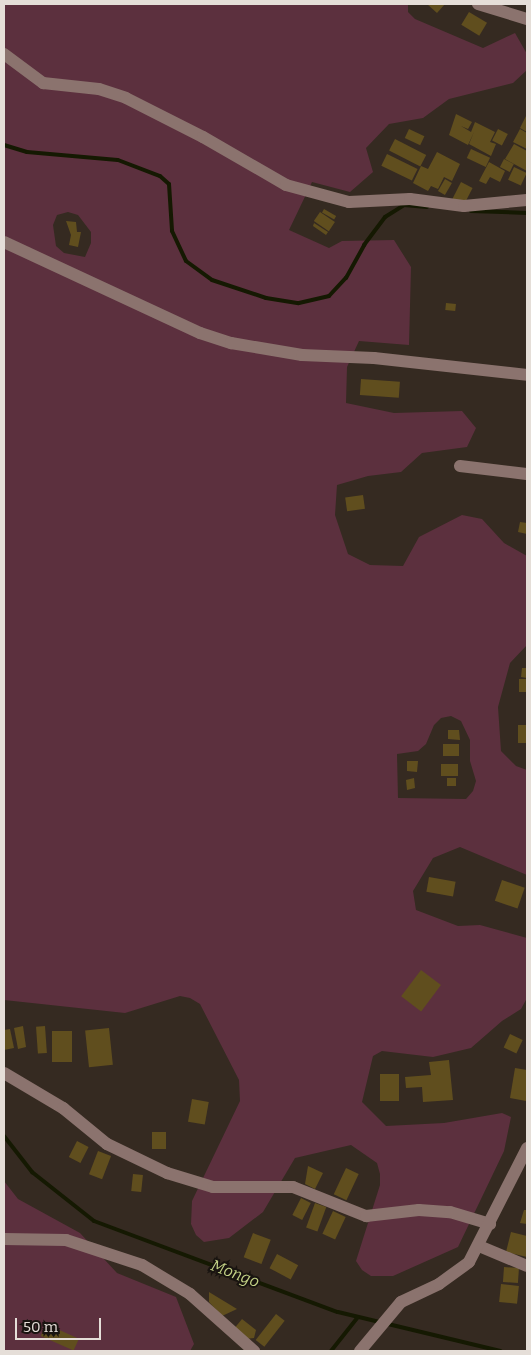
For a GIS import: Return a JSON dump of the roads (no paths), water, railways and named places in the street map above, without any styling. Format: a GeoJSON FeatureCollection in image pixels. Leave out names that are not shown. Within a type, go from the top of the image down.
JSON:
{"type":"FeatureCollection","features":[{"type":"Feature","properties":{"kind":"street"},"geometry":{"type":"LineString","coordinates":[[478,4],[527,19]]}},
{"type":"Feature","properties":{"kind":"street"},"geometry":{"type":"LineString","coordinates":[[4,54],[43,83],[99,89],[126,98],[203,137],[286,185],[349,202],[410,199],[464,206],[527,200]]}},
{"type":"Feature","properties":{"kind":"street"},"geometry":{"type":"LineString","coordinates":[[4,242],[200,333],[231,343],[302,355],[374,358],[527,375]]}},
{"type":"Feature","properties":{"kind":"street"},"geometry":{"type":"LineString","coordinates":[[460,466],[527,474]]}},
{"type":"Feature","properties":{"kind":"street"},"geometry":{"type":"LineString","coordinates":[[4,1073],[63,1108],[107,1144],[167,1173],[213,1187],[293,1187],[366,1216],[419,1210],[450,1212],[490,1224]]}},
{"type":"Feature","properties":{"kind":"street"},"geometry":{"type":"LineString","coordinates":[[361,1350],[400,1302],[459,1271],[479,1246],[527,1148]]}},
{"type":"Feature","properties":{"kind":"street"},"geometry":{"type":"LineString","coordinates":[[4,1239],[66,1240],[142,1265],[190,1294],[254,1351]]}},
{"type":"Feature","properties":{"kind":"street"},"geometry":{"type":"LineString","coordinates":[[479,1246],[527,1266]]}},
{"type":"Feature","properties":{"kind":"waterway"},"geometry":{"type":"LineString","coordinates":[[4,145],[27,152],[118,160],[160,176],[169,184],[172,231],[186,261],[212,280],[266,298],[299,303],[329,296],[346,278],[364,245],[385,217],[404,205],[427,207]]}},
{"type":"Feature","properties":{"kind":"waterway"},"geometry":{"type":"LineString","coordinates":[[471,211],[527,213]]}},
{"type":"Feature","properties":{"kind":"waterway","name":"Mongo"},"geometry":{"type":"LineString","coordinates":[[4,1136],[32,1172],[94,1221],[338,1312],[500,1351]]}},
{"type":"Feature","properties":{"kind":"waterway"},"geometry":{"type":"LineString","coordinates":[[331,1351],[358,1317]]}}]}
